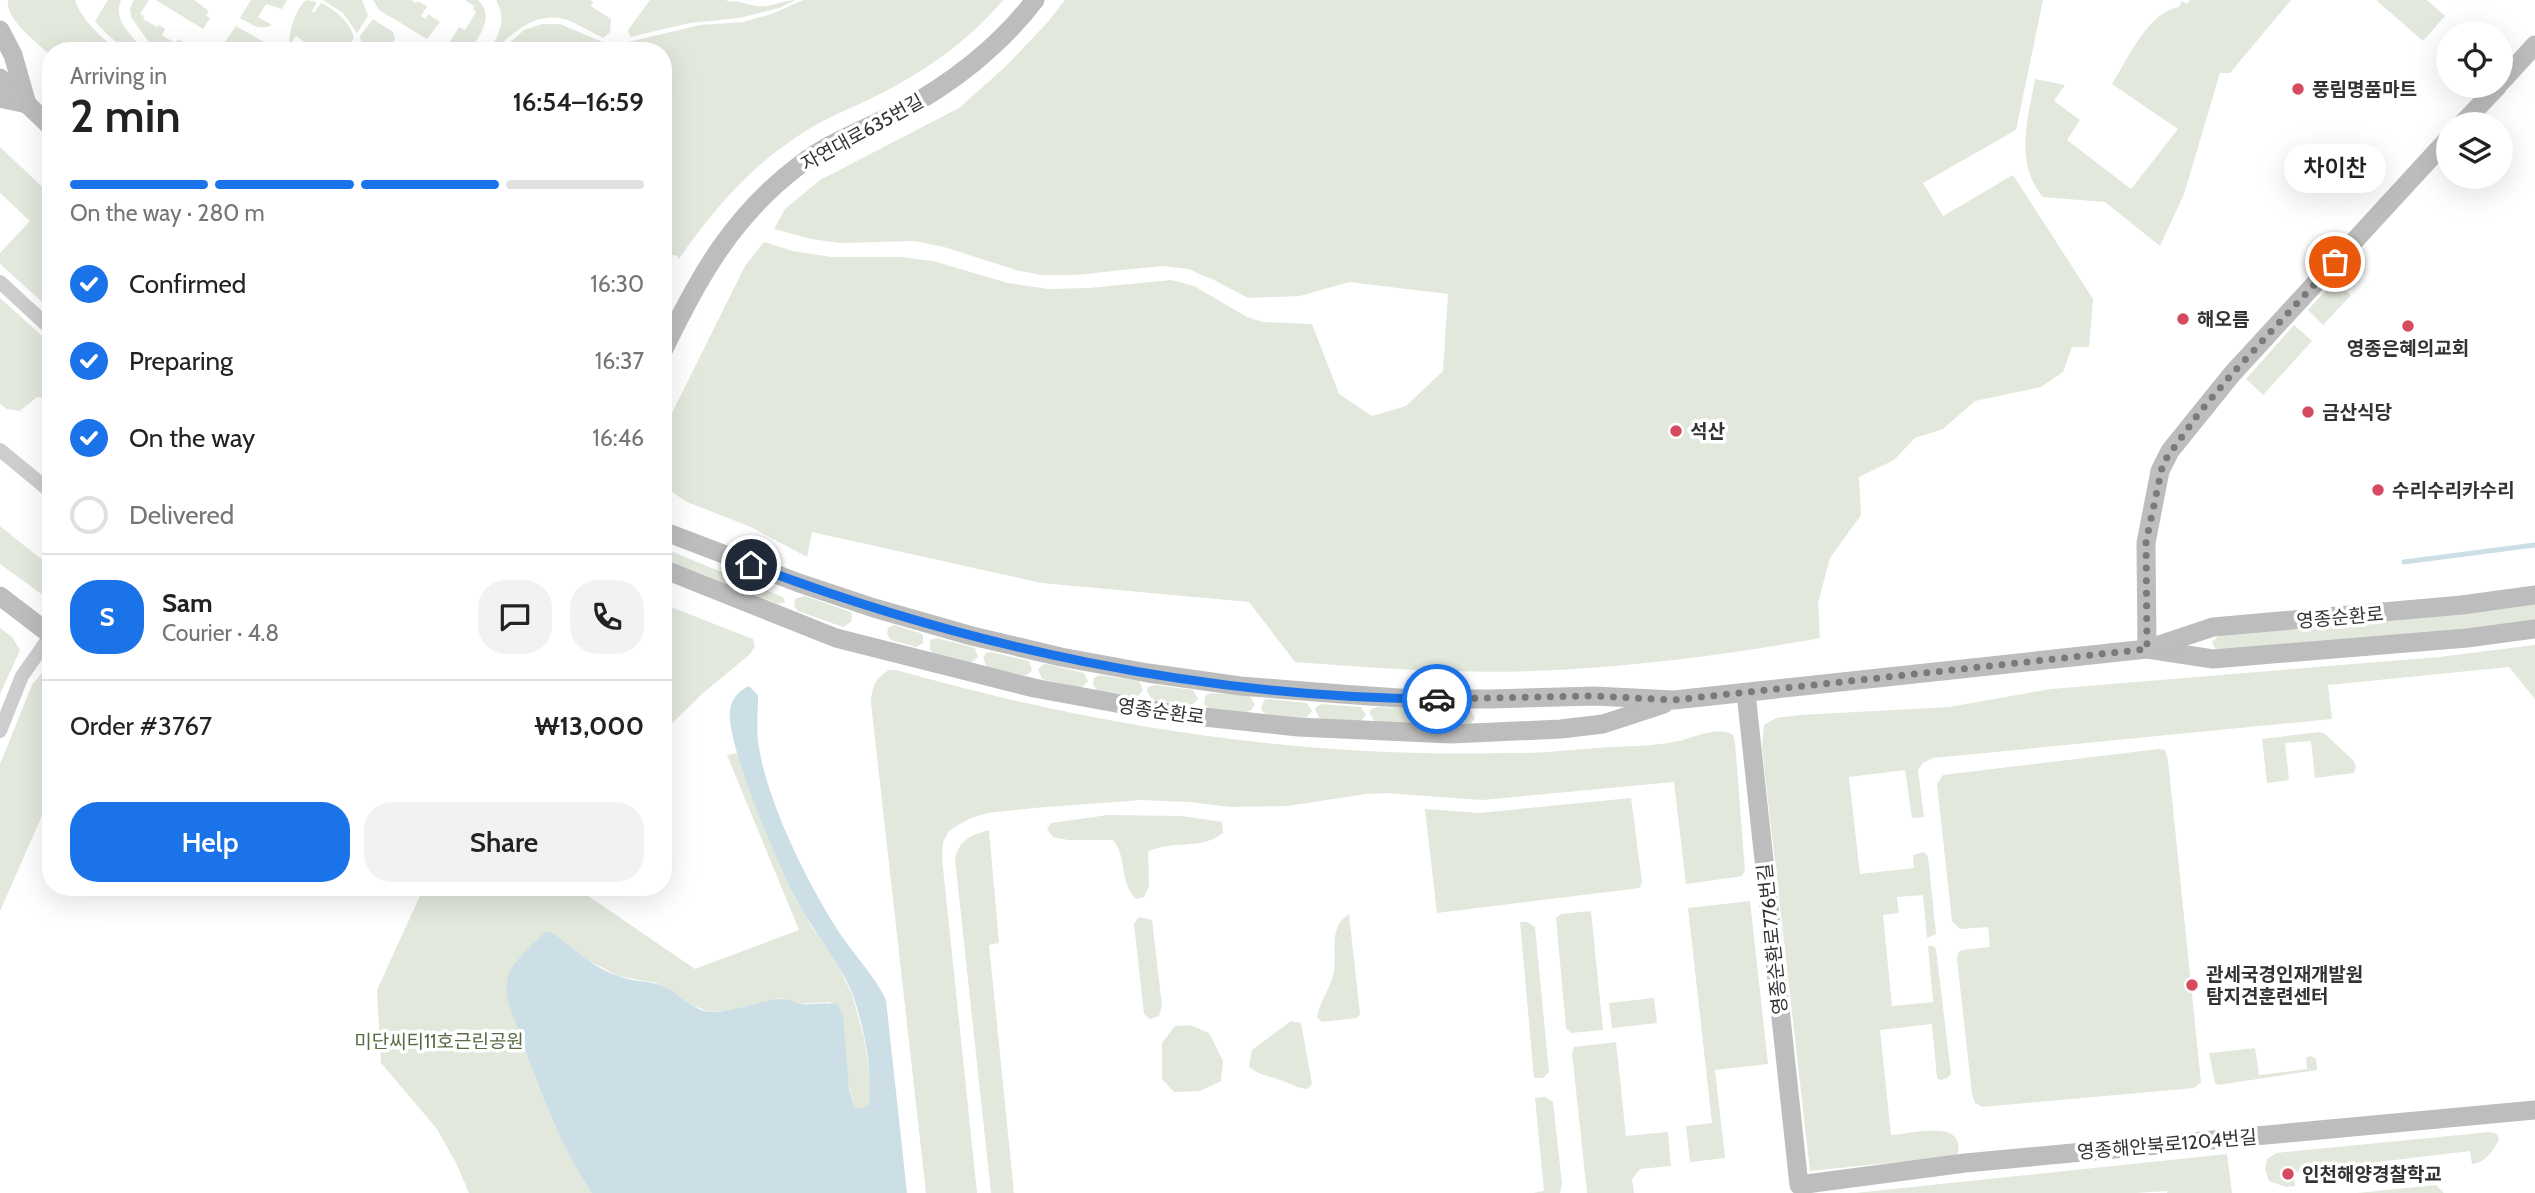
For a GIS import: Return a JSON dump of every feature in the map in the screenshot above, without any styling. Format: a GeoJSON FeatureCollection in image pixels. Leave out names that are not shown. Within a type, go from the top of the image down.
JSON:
{"type":"FeatureCollection","features":[{"type":"Feature","properties":{"kind":"main road","name":"자연대로635번길"},"geometry":{"type":"LineString","coordinates":[[672,334],[714,254],[770,189],[827,147],[935,92],[995,43],[1035,0]]}},
{"type":"Feature","properties":{"kind":"main road"},"geometry":{"type":"LineString","coordinates":[[0,30],[13,55],[27,104]]}},
{"type":"Feature","properties":{"kind":"main road"},"geometry":{"type":"LineString","coordinates":[[2513,69],[2535,45]]}},
{"type":"Feature","properties":{"kind":"main road"},"geometry":{"type":"LineString","coordinates":[[0,78],[42,118]]}},
{"type":"Feature","properties":{"kind":"main road"},"geometry":{"type":"LineString","coordinates":[[0,98],[27,104]]}},
{"type":"Feature","properties":{"kind":"main road"},"geometry":{"type":"LineString","coordinates":[[2473,112],[2486,98]]}},
{"type":"Feature","properties":{"kind":"main road"},"geometry":{"type":"LineString","coordinates":[[2147,649],[2146,542],[2160,471],[2170,451],[2232,374],[2436,152]]}},
{"type":"Feature","properties":{"kind":"main road","name":"영종순환로"},"geometry":{"type":"LineString","coordinates":[[672,534],[799,583],[874,608],[972,636],[1061,657],[1240,686],[1413,699],[1594,696],[1674,700],[2147,649],[2213,627],[2462,606],[2535,595]]}},
{"type":"Feature","properties":{"kind":"main road","name":"영종순환로"},"geometry":{"type":"LineString","coordinates":[[672,572],[836,638],[1034,688],[1176,714],[1298,727],[1401,734],[1464,734],[1550,730],[1603,724],[1674,700]]}},
{"type":"Feature","properties":{"kind":"main road"},"geometry":{"type":"LineString","coordinates":[[0,596],[42,628]]}},
{"type":"Feature","properties":{"kind":"main road","name":"영종순환로"},"geometry":{"type":"LineString","coordinates":[[2147,649],[2213,659],[2453,639],[2535,629]]}},
{"type":"Feature","properties":{"kind":"main road","name":"영종순환로776번길"},"geometry":{"type":"LineString","coordinates":[[1746,693],[1799,1185]]}},
{"type":"Feature","properties":{"kind":"main road","name":"영종해안북로1204번길"},"geometry":{"type":"LineString","coordinates":[[1799,1185],[1965,1163],[2535,1110]]}},
{"type":"Feature","properties":{"kind":"street"},"geometry":{"type":"LineString","coordinates":[[0,282],[42,321]]}},
{"type":"Feature","properties":{"kind":"street"},"geometry":{"type":"LineString","coordinates":[[0,450],[42,485]]}},
{"type":"Feature","properties":{"kind":"street"},"geometry":{"type":"LineString","coordinates":[[0,731],[22,676],[42,648]]}},
{"type":"Feature","properties":{"kind":"green space"},"geometry":{"type":"Polygon","coordinates":[[[8,0],[75,0],[88,22],[108,42],[42,42],[42,48],[17,23],[8,8],[8,0]]]}},
{"type":"Feature","properties":{"kind":"green space"},"geometry":{"type":"Polygon","coordinates":[[[108,0],[121,0],[121,21],[136,42],[117,42],[95,21],[108,0]]]}},
{"type":"Feature","properties":{"kind":"green space"},"geometry":{"type":"Polygon","coordinates":[[[134,0],[149,0],[140,14],[144,16],[143,19],[165,29],[162,35],[173,42],[149,42],[131,17],[130,8],[134,0]]]}},
{"type":"Feature","properties":{"kind":"green space"},"geometry":{"type":"Polygon","coordinates":[[[156,0],[194,0],[209,11],[206,16],[210,18],[203,29],[156,0]]]}},
{"type":"Feature","properties":{"kind":"green space"},"geometry":{"type":"Polygon","coordinates":[[[251,0],[287,0],[282,9],[266,4],[258,17],[272,25],[263,27],[240,18],[251,0]]]}},
{"type":"Feature","properties":{"kind":"green space"},"geometry":{"type":"Polygon","coordinates":[[[306,0],[317,2],[312,11],[314,13],[321,3],[346,22],[354,38],[352,42],[305,42],[296,36],[289,42],[298,10],[306,0]]]}},
{"type":"Feature","properties":{"kind":"green space"},"geometry":{"type":"Polygon","coordinates":[[[323,0],[362,0],[368,16],[357,33],[343,13],[323,0]]]}},
{"type":"Feature","properties":{"kind":"green space"},"geometry":{"type":"Polygon","coordinates":[[[373,0],[417,1],[427,6],[421,16],[426,19],[428,14],[440,22],[427,39],[379,10],[373,0]]]}},
{"type":"Feature","properties":{"kind":"green space"},"geometry":{"type":"Polygon","coordinates":[[[465,0],[478,0],[483,6],[486,19],[475,42],[450,42],[459,27],[465,30],[476,12],[474,6],[465,0]]]}},
{"type":"Feature","properties":{"kind":"green space"},"geometry":{"type":"Polygon","coordinates":[[[496,0],[590,0],[593,2],[591,6],[611,19],[610,32],[603,38],[567,20],[546,18],[536,20],[518,30],[504,42],[494,42],[502,20],[496,0]]]}},
{"type":"Feature","properties":{"kind":"green space"},"geometry":{"type":"Polygon","coordinates":[[[650,0],[726,0],[762,6],[796,0],[779,8],[740,18],[690,23],[630,37],[628,30],[650,0]]]}},
{"type":"Feature","properties":{"kind":"green space"},"geometry":{"type":"Polygon","coordinates":[[[803,0],[1003,0],[976,29],[928,66],[894,87],[817,124],[770,157],[736,187],[678,260],[678,256],[672,255],[672,42],[628,42],[700,25],[743,22],[774,13],[803,0]]]}},
{"type":"Feature","properties":{"kind":"green space"},"geometry":{"type":"Polygon","coordinates":[[[1065,0],[2043,0],[2016,130],[1923,183],[1943,216],[2013,175],[2093,299],[2089,347],[2072,347],[2063,372],[2041,387],[1975,401],[1943,429],[1915,438],[1894,460],[1859,477],[1861,515],[1830,558],[1818,603],[1820,638],[1643,663],[1535,671],[1475,672],[1295,662],[1249,602],[1042,583],[812,532],[807,557],[751,527],[687,502],[672,492],[672,413],[745,266],[764,242],[793,251],[831,257],[901,257],[933,261],[1008,283],[1048,289],[1171,280],[1194,286],[1247,317],[1263,322],[1312,324],[1339,394],[1372,416],[1406,406],[1443,371],[1448,294],[1349,282],[1300,296],[1248,298],[1188,269],[1162,266],[1075,275],[1041,275],[915,241],[840,243],[811,239],[774,229],[785,209],[820,180],[959,108],[1005,67],[1065,0]]]}},
{"type":"Feature","properties":{"kind":"green space"},"geometry":{"type":"Polygon","coordinates":[[[2190,0],[2291,0],[2230,73],[2220,73],[2184,194],[2160,246],[2105,202],[2043,197],[2029,170],[2025,140],[2035,79],[2065,85],[2054,101],[2080,120],[2067,140],[2131,189],[2178,129],[2112,84],[2140,38],[2158,17],[2179,7],[2182,1],[2187,4],[2190,0]]]}},
{"type":"Feature","properties":{"kind":"green space"},"geometry":{"type":"Polygon","coordinates":[[[2376,0],[2427,0],[2445,16],[2441,21],[2436,21],[2436,26],[2423,41],[2376,0]]]}},
{"type":"Feature","properties":{"kind":"green space"},"geometry":{"type":"Polygon","coordinates":[[[373,19],[393,32],[395,39],[394,42],[361,42],[360,36],[373,19]]]}},
{"type":"Feature","properties":{"kind":"green space"},"geometry":{"type":"Polygon","coordinates":[[[542,24],[560,24],[603,42],[510,42],[524,30],[542,24]]]}},
{"type":"Feature","properties":{"kind":"green space"},"geometry":{"type":"Polygon","coordinates":[[[236,26],[264,42],[225,42],[236,26]]]}},
{"type":"Feature","properties":{"kind":"green space"},"geometry":{"type":"Polygon","coordinates":[[[0,147],[42,187],[42,302],[0,264],[0,253],[30,221],[0,193],[0,147]]]}},
{"type":"Feature","properties":{"kind":"green space"},"geometry":{"type":"Polygon","coordinates":[[[2335,280],[2351,295],[2323,325],[2308,310],[2335,280]]]}},
{"type":"Feature","properties":{"kind":"green space"},"geometry":{"type":"Polygon","coordinates":[[[0,298],[42,336],[42,397],[37,397],[20,411],[7,409],[0,404],[0,298]]]}},
{"type":"Feature","properties":{"kind":"green space"},"geometry":{"type":"Polygon","coordinates":[[[2294,325],[2312,341],[2263,395],[2246,379],[2294,325]]]}},
{"type":"Feature","properties":{"kind":"green space"},"geometry":{"type":"Polygon","coordinates":[[[0,526],[42,560],[42,594],[0,564],[0,526]]]}},
{"type":"Feature","properties":{"kind":"green space"},"geometry":{"type":"Polygon","coordinates":[[[672,552],[783,597],[785,602],[778,604],[672,563],[672,552]]]}},
{"type":"Feature","properties":{"kind":"green space"},"geometry":{"type":"Polygon","coordinates":[[[805,596],[848,611],[852,614],[851,622],[843,627],[798,611],[794,606],[795,599],[805,596]]]}},
{"type":"Feature","properties":{"kind":"green space"},"geometry":{"type":"Polygon","coordinates":[[[2535,603],[2535,621],[2417,636],[2216,650],[2212,642],[2219,635],[2535,603]]]}},
{"type":"Feature","properties":{"kind":"green space"},"geometry":{"type":"Polygon","coordinates":[[[672,608],[753,639],[755,646],[750,654],[672,723],[672,608]]]}},
{"type":"Feature","properties":{"kind":"green space"},"geometry":{"type":"Polygon","coordinates":[[[894,625],[920,633],[923,635],[923,643],[916,647],[891,640],[887,634],[888,628],[894,625]]]}},
{"type":"Feature","properties":{"kind":"green space"},"geometry":{"type":"Polygon","coordinates":[[[0,628],[12,637],[20,650],[0,694],[0,628]]]}},
{"type":"Feature","properties":{"kind":"green space"},"geometry":{"type":"Polygon","coordinates":[[[937,638],[975,648],[978,657],[967,663],[933,653],[930,650],[930,640],[937,638]]]}},
{"type":"Feature","properties":{"kind":"green space"},"geometry":{"type":"Polygon","coordinates":[[[2535,645],[2535,699],[2509,667],[2328,685],[2332,719],[1933,758],[1923,763],[1918,770],[1924,817],[1912,818],[1905,770],[1849,777],[1860,874],[1914,868],[1913,855],[1924,852],[1928,856],[1936,934],[1927,938],[1923,895],[1897,897],[1899,913],[1883,915],[1892,1006],[1933,1002],[1928,946],[1933,946],[1936,949],[1951,1074],[1941,1080],[1937,1078],[1932,1024],[1880,1030],[1891,1135],[1936,1130],[1946,1132],[1954,1136],[1958,1144],[1957,1156],[1810,1171],[1762,748],[1764,725],[1776,718],[1800,715],[1949,707],[2051,689],[2439,657],[2535,645]]]}},
{"type":"Feature","properties":{"kind":"green space"},"geometry":{"type":"Polygon","coordinates":[[[986,653],[1029,661],[1032,670],[1027,675],[1021,675],[987,667],[983,658],[986,653]]]}},
{"type":"Feature","properties":{"kind":"green space"},"geometry":{"type":"Polygon","coordinates":[[[1046,664],[1084,673],[1088,681],[1082,687],[1077,687],[1042,679],[1038,669],[1046,664]]]}},
{"type":"Feature","properties":{"kind":"green space"},"geometry":{"type":"Polygon","coordinates":[[[889,670],[1025,703],[1155,728],[1220,738],[1352,750],[1431,753],[1542,752],[1655,745],[1708,733],[1727,732],[1733,735],[1735,742],[1745,871],[1742,876],[1686,884],[1674,782],[1482,800],[1385,793],[1288,806],[1230,807],[1141,800],[1034,808],[988,813],[971,818],[949,831],[943,842],[942,858],[977,1193],[926,1193],[871,703],[875,684],[880,676],[889,670]]]}},
{"type":"Feature","properties":{"kind":"green space"},"geometry":{"type":"Polygon","coordinates":[[[41,674],[42,815],[0,911],[0,764],[32,685],[41,674]]]}},
{"type":"Feature","properties":{"kind":"green space"},"geometry":{"type":"Polygon","coordinates":[[[1100,675],[1139,681],[1143,690],[1138,696],[1133,696],[1097,690],[1093,685],[1094,678],[1100,675]]]}},
{"type":"Feature","properties":{"kind":"green space"},"geometry":{"type":"Polygon","coordinates":[[[1155,685],[1193,690],[1198,699],[1192,705],[1152,700],[1147,691],[1148,687],[1155,685]]]}},
{"type":"Feature","properties":{"kind":"green space"},"geometry":{"type":"Polygon","coordinates":[[[1211,693],[1250,696],[1255,705],[1245,712],[1209,708],[1204,704],[1205,696],[1211,693]]]}},
{"type":"Feature","properties":{"kind":"green space"},"geometry":{"type":"Polygon","coordinates":[[[1264,700],[1307,703],[1312,711],[1302,718],[1266,714],[1261,710],[1264,700]]]}},
{"type":"Feature","properties":{"kind":"green space"},"geometry":{"type":"Polygon","coordinates":[[[1322,704],[1361,707],[1366,715],[1361,721],[1320,719],[1315,710],[1322,704]]]}},
{"type":"Feature","properties":{"kind":"green space"},"geometry":{"type":"Polygon","coordinates":[[[1377,707],[1416,709],[1421,717],[1416,724],[1375,722],[1370,710],[1377,707]]]}},
{"type":"Feature","properties":{"kind":"green space"},"geometry":{"type":"Polygon","coordinates":[[[1431,709],[1470,710],[1475,718],[1471,724],[1430,725],[1425,720],[1425,713],[1431,709]]]}},
{"type":"Feature","properties":{"kind":"green space"},"geometry":{"type":"Polygon","coordinates":[[[2319,732],[2325,734],[2353,760],[2356,766],[2354,773],[2315,778],[2311,741],[2285,743],[2289,780],[2267,783],[2262,739],[2319,732]]]}},
{"type":"Feature","properties":{"kind":"green space"},"geometry":{"type":"Polygon","coordinates":[[[2165,750],[2168,760],[2201,1082],[2194,1088],[1982,1107],[1975,1103],[1972,1094],[1957,959],[1962,950],[1990,947],[1988,927],[1960,929],[1952,921],[1937,784],[1943,775],[2165,750]]]}},
{"type":"Feature","properties":{"kind":"green space","name":"미단씨티11호근린공원"},"geometry":{"type":"Polygon","coordinates":[[[737,753],[794,896],[811,926],[836,960],[853,997],[864,1038],[871,1083],[869,1104],[863,1110],[854,1107],[830,1002],[797,1004],[783,998],[736,1010],[710,1012],[688,1004],[656,983],[618,976],[584,958],[550,931],[506,983],[515,1019],[544,1100],[561,1138],[592,1193],[469,1193],[437,1129],[381,1063],[377,990],[420,896],[588,896],[695,969],[799,930],[727,755],[737,753]]]}},
{"type":"Feature","properties":{"kind":"green space"},"geometry":{"type":"Polygon","coordinates":[[[1631,798],[1642,882],[1640,888],[1437,913],[1425,809],[1479,813],[1631,798]]]}},
{"type":"Feature","properties":{"kind":"green space"},"geometry":{"type":"Polygon","coordinates":[[[1108,815],[1182,816],[1222,822],[1223,833],[1205,842],[1167,846],[1148,852],[1149,886],[1144,897],[1136,899],[1130,892],[1118,847],[1113,840],[1068,840],[1053,837],[1047,829],[1051,823],[1108,815]]]}},
{"type":"Feature","properties":{"kind":"green space"},"geometry":{"type":"Polygon","coordinates":[[[989,830],[999,943],[989,945],[1014,1193],[991,1193],[955,859],[959,847],[967,839],[989,830]]]}},
{"type":"Feature","properties":{"kind":"green space"},"geometry":{"type":"Polygon","coordinates":[[[1750,901],[1768,1064],[1715,1070],[1725,1158],[1690,1162],[1686,1126],[1712,1123],[1688,908],[1750,901]]]}},
{"type":"Feature","properties":{"kind":"green space"},"geometry":{"type":"Polygon","coordinates":[[[1591,911],[1603,1030],[1571,1033],[1566,1028],[1556,918],[1561,914],[1591,911]]]}},
{"type":"Feature","properties":{"kind":"green space"},"geometry":{"type":"Polygon","coordinates":[[[1349,914],[1360,1014],[1357,1018],[1322,1022],[1317,1017],[1333,976],[1336,931],[1340,922],[1349,914]]]}},
{"type":"Feature","properties":{"kind":"green space"},"geometry":{"type":"Polygon","coordinates":[[[1139,917],[1152,920],[1162,1006],[1159,1016],[1150,1019],[1144,1014],[1134,924],[1139,917]]]}},
{"type":"Feature","properties":{"kind":"green space"},"geometry":{"type":"Polygon","coordinates":[[[1520,922],[1528,922],[1535,927],[1549,1072],[1543,1078],[1534,1078],[1520,922]]]}},
{"type":"Feature","properties":{"kind":"green space"},"geometry":{"type":"Polygon","coordinates":[[[1654,998],[1657,1023],[1612,1028],[1609,1003],[1654,998]]]}},
{"type":"Feature","properties":{"kind":"green space"},"geometry":{"type":"Polygon","coordinates":[[[1291,1021],[1301,1023],[1312,1084],[1307,1089],[1260,1074],[1249,1067],[1252,1050],[1291,1021]]]}},
{"type":"Feature","properties":{"kind":"green space"},"geometry":{"type":"Polygon","coordinates":[[[1190,1025],[1209,1033],[1223,1061],[1221,1081],[1200,1091],[1174,1092],[1162,1079],[1162,1043],[1175,1026],[1190,1025]]]}},
{"type":"Feature","properties":{"kind":"green space"},"geometry":{"type":"Polygon","coordinates":[[[1616,1042],[1626,1136],[1668,1132],[1671,1166],[1640,1169],[1632,1179],[1634,1193],[1587,1193],[1572,1053],[1574,1047],[1616,1042]]]}},
{"type":"Feature","properties":{"kind":"green space"},"geometry":{"type":"Polygon","coordinates":[[[2255,1048],[2259,1075],[2307,1069],[2306,1058],[2310,1056],[2316,1059],[2317,1070],[2218,1085],[2215,1083],[2209,1053],[2255,1048]]]}},
{"type":"Feature","properties":{"kind":"green space"},"geometry":{"type":"Polygon","coordinates":[[[1545,1097],[1553,1102],[1562,1184],[1560,1193],[1533,1193],[1544,1191],[1535,1098],[1545,1097]]]}},
{"type":"Feature","properties":{"kind":"green space"},"geometry":{"type":"Polygon","coordinates":[[[2490,1132],[2497,1134],[2497,1143],[2485,1159],[2472,1164],[2470,1151],[2294,1172],[2295,1186],[2286,1187],[2269,1181],[2265,1169],[2267,1159],[2276,1153],[2490,1132]]]}},
{"type":"Feature","properties":{"kind":"green space"},"geometry":{"type":"Polygon","coordinates":[[[2227,1154],[2232,1193],[1855,1193],[2227,1154]]]}},
{"type":"Feature","properties":{"kind":"green space"},"geometry":{"type":"Polygon","coordinates":[[[2436,1185],[2444,1193],[2358,1193],[2436,1185]]]}},
{"type":"Feature","properties":{"kind":"shaded area"},"geometry":{"type":"Polygon","coordinates":[[[749,686],[758,695],[759,748],[764,770],[790,842],[825,909],[886,1000],[907,1193],[592,1193],[569,1155],[550,1115],[510,1006],[506,986],[512,967],[543,934],[550,931],[609,972],[665,987],[705,1011],[730,1010],[781,999],[801,1004],[838,1005],[843,1016],[849,1088],[854,1107],[863,1109],[869,1104],[867,1051],[854,998],[842,972],[802,910],[787,881],[754,803],[736,748],[730,710],[736,695],[749,686]]]}},
{"type":"Feature","properties":{"kind":"waterway"},"geometry":{"type":"LineString","coordinates":[[2404,562],[2535,545]]}},
{"type":"Feature","properties":{"kind":"way so far"},"geometry":{"type":"LineString","coordinates":[[1437,699],[1594,696],[1674,700],[2147,649],[2146,542],[2150,513],[2163,463],[2199,413],[2232,374],[2335,262]]}},
{"type":"Feature","properties":{"kind":"place","name":"풍림명품마트"},"geometry":{"type":"Point","coordinates":[2298,89]}},
{"type":"Feature","properties":{"kind":"place","name":"차이찬"},"geometry":{"type":"Point","coordinates":[2335,262]}},
{"type":"Feature","properties":{"kind":"place","name":"해오름"},"geometry":{"type":"Point","coordinates":[2183,319]}},
{"type":"Feature","properties":{"kind":"place","name":"영종은혜의교회"},"geometry":{"type":"Point","coordinates":[2408,326]}},
{"type":"Feature","properties":{"kind":"place","name":"금산식당"},"geometry":{"type":"Point","coordinates":[2308,412]}},
{"type":"Feature","properties":{"kind":"place","name":"석산"},"geometry":{"type":"Point","coordinates":[1676,431]}},
{"type":"Feature","properties":{"kind":"place","name":"수리수리카수리"},"geometry":{"type":"Point","coordinates":[2378,490]}},
{"type":"Feature","properties":{"kind":"place","name":"관세국경인재개발원 탐지견훈련센터"},"geometry":{"type":"Point","coordinates":[2192,985]}},
{"type":"Feature","properties":{"kind":"place","name":"인천해양경찰학교"},"geometry":{"type":"Point","coordinates":[2288,1174]}},
{"type":"Feature","properties":{"kind":"route"},"geometry":{"type":"LineString","coordinates":[[751,565],[874,608],[972,636],[1061,657],[1240,686],[1437,699]]}}]}
